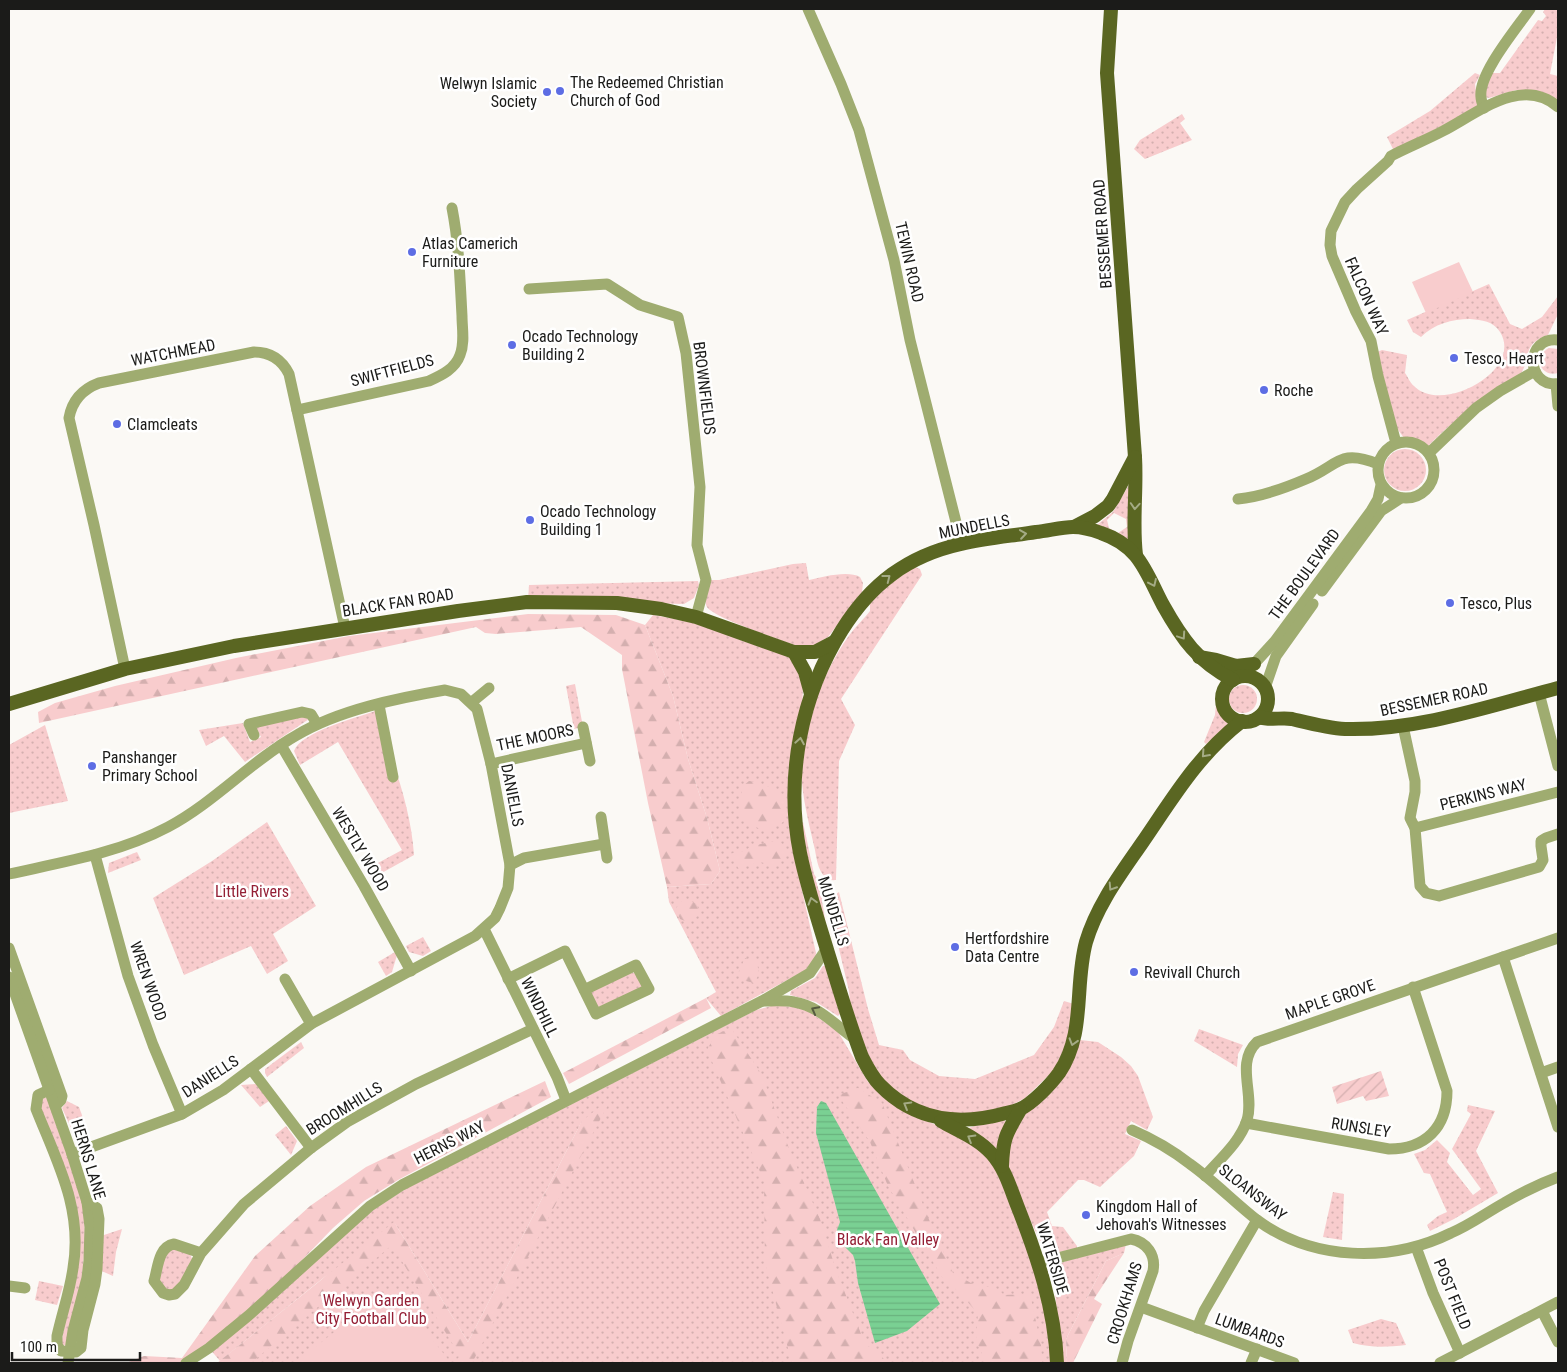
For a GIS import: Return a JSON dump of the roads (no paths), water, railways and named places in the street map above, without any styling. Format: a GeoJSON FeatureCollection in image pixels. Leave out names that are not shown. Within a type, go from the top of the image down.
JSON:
{"type":"FeatureCollection","features":[{"type":"Feature","properties":{"kind":"main road","name":"BESSEMER ROAD"},"geometry":{"type":"LineString","coordinates":[[1111,9],[1107,73],[1137,484],[1134,528],[1136,555]]}},
{"type":"Feature","properties":{"kind":"main road"},"geometry":{"type":"LineString","coordinates":[[1074,527],[1095,516],[1108,506],[1135,458]]}},
{"type":"Feature","properties":{"kind":"main road","name":"MUNDELLS"},"geometry":{"type":"LineString","coordinates":[[1238,678],[1210,667],[1199,658],[1174,623],[1145,567],[1136,555],[1118,540],[1102,533],[1074,527],[951,546],[920,558],[882,581],[864,599],[834,642],[811,694],[797,758],[795,808],[798,838],[806,877],[827,948],[862,1057],[879,1085],[908,1107],[934,1116],[972,1120],[1020,1110],[1058,1075],[1075,1039],[1080,1005],[1083,959],[1086,943],[1097,913],[1193,769],[1222,737],[1242,722]]}},
{"type":"Feature","properties":{"kind":"main road","name":"BLACK FAN ROAD"},"geometry":{"type":"LineString","coordinates":[[9,704],[125,669],[234,646],[528,602],[617,603],[661,609],[696,617],[794,652],[815,652],[834,642]]}},
{"type":"Feature","properties":{"kind":"main road"},"geometry":{"type":"LineString","coordinates":[[794,652],[805,672],[811,694]]}},
{"type":"Feature","properties":{"kind":"main road"},"geometry":{"type":"LineString","coordinates":[[1199,658],[1216,660],[1236,666],[1254,664]]}},
{"type":"Feature","properties":{"kind":"main road"},"geometry":{"type":"LineString","coordinates":[[1266,693],[1266,707],[1254,721],[1242,722],[1233,719],[1222,704],[1223,692],[1238,678],[1256,679],[1286,718]]}},
{"type":"Feature","properties":{"kind":"main road","name":"BESSEMER ROAD"},"geometry":{"type":"LineString","coordinates":[[1259,717],[1276,720],[1286,718],[1343,729],[1403,726],[1558,688]]}},
{"type":"Feature","properties":{"kind":"main road","name":"WATERSIDE"},"geometry":{"type":"LineString","coordinates":[[1002,1166],[1002,1150],[1006,1132],[1020,1110]]}},
{"type":"Feature","properties":{"kind":"main road","name":"WATERSIDE"},"geometry":{"type":"LineString","coordinates":[[934,1116],[978,1142],[1002,1166],[1028,1230],[1038,1263],[1056,1336],[1058,1363]]}},
{"type":"Feature","properties":{"kind":"street","name":"TEWIN ROAD"},"geometry":{"type":"LineString","coordinates":[[808,9],[859,130],[894,260],[910,340],[958,530]]}},
{"type":"Feature","properties":{"kind":"street"},"geometry":{"type":"LineString","coordinates":[[1484,108],[1481,96],[1482,86],[1487,73],[1530,9]]}},
{"type":"Feature","properties":{"kind":"street","name":"FALCON WAY"},"geometry":{"type":"LineString","coordinates":[[1396,443],[1378,376],[1371,341],[1356,312],[1332,256],[1331,231],[1345,202],[1391,156],[1443,131],[1484,108],[1512,96],[1526,94],[1537,96],[1558,107]]}},
{"type":"Feature","properties":{"kind":"street","name":"SWIFTFIELDS"},"geometry":{"type":"LineString","coordinates":[[297,410],[429,381],[444,374],[455,364],[460,354],[462,342],[460,272],[452,208]]}},
{"type":"Feature","properties":{"kind":"street","name":"BROWNFIELDS"},"geometry":{"type":"LineString","coordinates":[[529,289],[607,284],[640,305],[678,317],[686,353],[700,488],[697,545],[706,580],[696,617]]}},
{"type":"Feature","properties":{"kind":"street"},"geometry":{"type":"LineString","coordinates":[[1558,340],[1547,341],[1541,344],[1533,357],[1535,371],[1544,381],[1557,384],[1558,406]]}},
{"type":"Feature","properties":{"kind":"street","name":"WATCHMEAD"},"geometry":{"type":"LineString","coordinates":[[125,669],[70,418],[74,403],[84,390],[99,383],[254,352],[272,355],[285,366],[289,374],[345,628]]}},
{"type":"Feature","properties":{"kind":"street"},"geometry":{"type":"LineString","coordinates":[[1429,453],[1476,408],[1500,391],[1535,371]]}},
{"type":"Feature","properties":{"kind":"street"},"geometry":{"type":"LineString","coordinates":[[1411,442],[1418,444],[1429,453],[1434,468],[1430,484],[1418,496],[1410,498],[1393,496],[1381,485],[1378,477],[1378,464],[1383,453],[1396,443],[1411,442]]}},
{"type":"Feature","properties":{"kind":"street"},"geometry":{"type":"LineString","coordinates":[[1238,499],[1252,497],[1305,480],[1337,461],[1350,458],[1364,458],[1378,464]]}},
{"type":"Feature","properties":{"kind":"street","name":"THE BOULEVARD"},"geometry":{"type":"LineString","coordinates":[[1238,678],[1275,641],[1371,511],[1378,498],[1381,485]]}},
{"type":"Feature","properties":{"kind":"street","name":"THE BOULEVARD"},"geometry":{"type":"LineString","coordinates":[[1266,693],[1271,665],[1282,645],[1381,511],[1401,498]]}},
{"type":"Feature","properties":{"kind":"street"},"geometry":{"type":"LineString","coordinates":[[951,546],[958,530],[975,541]]}},
{"type":"Feature","properties":{"kind":"street"},"geometry":{"type":"LineString","coordinates":[[9,874],[95,855],[144,838],[170,826],[207,802],[280,745],[317,724],[336,716],[445,690],[461,694],[472,702],[490,688]]}},
{"type":"Feature","properties":{"kind":"street"},"geometry":{"type":"LineString","coordinates":[[1539,693],[1558,766]]}},
{"type":"Feature","properties":{"kind":"street","name":"DANIELLS"},"geometry":{"type":"LineString","coordinates":[[72,1154],[182,1114],[223,1090],[311,1024],[475,936],[495,918],[505,898],[510,865],[478,709],[472,702]]}},
{"type":"Feature","properties":{"kind":"street"},"geometry":{"type":"LineString","coordinates":[[379,705],[393,777]]}},
{"type":"Feature","properties":{"kind":"street"},"geometry":{"type":"LineString","coordinates":[[254,735],[249,724],[302,712],[311,714],[317,724]]}},
{"type":"Feature","properties":{"kind":"street"},"geometry":{"type":"LineString","coordinates":[[1403,726],[1415,781],[1410,818],[1415,828],[1420,886],[1426,893],[1439,896],[1539,867],[1543,860],[1540,846],[1541,841],[1558,834]]}},
{"type":"Feature","properties":{"kind":"street"},"geometry":{"type":"LineString","coordinates":[[583,727],[590,761]]}},
{"type":"Feature","properties":{"kind":"street","name":"THE MOORS"},"geometry":{"type":"LineString","coordinates":[[490,764],[586,743]]}},
{"type":"Feature","properties":{"kind":"street","name":"WESTLY WOOD"},"geometry":{"type":"LineString","coordinates":[[280,745],[364,886],[411,971]]}},
{"type":"Feature","properties":{"kind":"street","name":"PERKINS WAY"},"geometry":{"type":"LineString","coordinates":[[1415,828],[1558,792]]}},
{"type":"Feature","properties":{"kind":"street"},"geometry":{"type":"LineString","coordinates":[[601,817],[607,858]]}},
{"type":"Feature","properties":{"kind":"street"},"geometry":{"type":"LineString","coordinates":[[510,865],[524,858],[604,844]]}},
{"type":"Feature","properties":{"kind":"street","name":"WREN WOOD"},"geometry":{"type":"LineString","coordinates":[[95,855],[128,976],[153,1045],[182,1114]]}},
{"type":"Feature","properties":{"kind":"street","name":"WINDHILL"},"geometry":{"type":"LineString","coordinates":[[484,929],[566,1100]]}},
{"type":"Feature","properties":{"kind":"street","name":"MAPLE GROVE"},"geometry":{"type":"LineString","coordinates":[[1205,1176],[1237,1139],[1246,1123],[1249,1106],[1246,1073],[1247,1056],[1249,1050],[1257,1042],[1558,938]]}},
{"type":"Feature","properties":{"kind":"street"},"geometry":{"type":"LineString","coordinates":[[9,948],[62,1096],[55,1106]]}},
{"type":"Feature","properties":{"kind":"street","name":"HERNS WAY"},"geometry":{"type":"LineString","coordinates":[[186,1363],[209,1348],[248,1316],[370,1206],[402,1185],[762,1001],[810,973],[827,948]]}},
{"type":"Feature","properties":{"kind":"street"},"geometry":{"type":"LineString","coordinates":[[508,979],[565,951],[584,990],[596,1014],[649,989],[636,965],[584,990]]}},
{"type":"Feature","properties":{"kind":"street"},"geometry":{"type":"LineString","coordinates":[[1503,957],[1558,1127]]}},
{"type":"Feature","properties":{"kind":"street","name":"HERNS LANE"},"geometry":{"type":"LineString","coordinates":[[9,976],[87,1202],[97,1208],[97,1269],[95,1284],[83,1330],[81,1348],[70,1359]]}},
{"type":"Feature","properties":{"kind":"street"},"geometry":{"type":"LineString","coordinates":[[285,979],[311,1024]]}},
{"type":"Feature","properties":{"kind":"street","name":"RUNSLEY"},"geometry":{"type":"LineString","coordinates":[[1246,1123],[1389,1149],[1410,1147],[1424,1140],[1441,1121],[1447,1103],[1447,1091],[1413,988]]}},
{"type":"Feature","properties":{"kind":"street","name":"HERNS WAY"},"geometry":{"type":"LineString","coordinates":[[762,1001],[793,1002],[818,1010],[855,1038]]}},
{"type":"Feature","properties":{"kind":"street","name":"BROOMHILLS"},"geometry":{"type":"LineString","coordinates":[[201,1253],[174,1244],[163,1250],[154,1281],[158,1288],[163,1293],[175,1294],[184,1285],[201,1253],[244,1204],[311,1148],[347,1122],[416,1084],[533,1029]]}},
{"type":"Feature","properties":{"kind":"street"},"geometry":{"type":"LineString","coordinates":[[1541,1073],[1558,1067]]}},
{"type":"Feature","properties":{"kind":"street"},"geometry":{"type":"LineString","coordinates":[[252,1069],[311,1148]]}},
{"type":"Feature","properties":{"kind":"street"},"geometry":{"type":"LineString","coordinates":[[49,1090],[38,1095],[36,1109],[67,1186],[76,1236],[73,1268],[56,1341],[58,1348],[70,1359]]}},
{"type":"Feature","properties":{"kind":"street","name":"SLOANSWAY"},"geometry":{"type":"LineString","coordinates":[[1132,1130],[1167,1147],[1257,1220],[1280,1234],[1320,1250],[1343,1253],[1372,1254],[1416,1247],[1451,1234],[1526,1191],[1558,1177]]}},
{"type":"Feature","properties":{"kind":"street","name":"LUMBARDS"},"geometry":{"type":"LineString","coordinates":[[1257,1220],[1204,1311],[1198,1328],[1294,1363]]}},
{"type":"Feature","properties":{"kind":"street","name":"CROOKHAMS"},"geometry":{"type":"LineString","coordinates":[[1038,1263],[1131,1239],[1141,1242],[1149,1249],[1154,1265],[1122,1363]]}},
{"type":"Feature","properties":{"kind":"street","name":"POST FIELD"},"geometry":{"type":"LineString","coordinates":[[1416,1247],[1433,1293],[1460,1352]]}},
{"type":"Feature","properties":{"kind":"street"},"geometry":{"type":"LineString","coordinates":[[9,1286],[25,1288]]}},
{"type":"Feature","properties":{"kind":"street"},"geometry":{"type":"LineString","coordinates":[[1440,1363],[1558,1302]]}},
{"type":"Feature","properties":{"kind":"street"},"geometry":{"type":"LineString","coordinates":[[1140,1307],[1198,1328]]}},
{"type":"Feature","properties":{"kind":"street"},"geometry":{"type":"LineString","coordinates":[[1542,1311],[1558,1342]]}},
{"type":"Feature","properties":{"kind":"street"},"geometry":{"type":"LineString","coordinates":[[1251,1363],[1256,1349]]}},
{"type":"Feature","properties":{"kind":"place","name":"The Redeemed Christian Church of God"},"geometry":{"type":"Point","coordinates":[560,91]}},
{"type":"Feature","properties":{"kind":"place","name":"Welwyn Islamic Society"},"geometry":{"type":"Point","coordinates":[547,92]}},
{"type":"Feature","properties":{"kind":"place","name":"Atlas Camerich Furniture"},"geometry":{"type":"Point","coordinates":[412,252]}},
{"type":"Feature","properties":{"kind":"place","name":"Ocado Technology Building 2"},"geometry":{"type":"Point","coordinates":[512,345]}},
{"type":"Feature","properties":{"kind":"place","name":"Tesco, Heart"},"geometry":{"type":"Point","coordinates":[1454,358]}},
{"type":"Feature","properties":{"kind":"place","name":"Roche"},"geometry":{"type":"Point","coordinates":[1264,390]}},
{"type":"Feature","properties":{"kind":"place","name":"Clamcleats"},"geometry":{"type":"Point","coordinates":[117,424]}},
{"type":"Feature","properties":{"kind":"place","name":"Ocado Technology Building 1"},"geometry":{"type":"Point","coordinates":[530,520]}},
{"type":"Feature","properties":{"kind":"place","name":"Tesco, Plus"},"geometry":{"type":"Point","coordinates":[1450,603]}},
{"type":"Feature","properties":{"kind":"place","name":"Panshanger Primary School"},"geometry":{"type":"Point","coordinates":[92,766]}},
{"type":"Feature","properties":{"kind":"place","name":"Hertfordshire Data Centre"},"geometry":{"type":"Point","coordinates":[955,947]}},
{"type":"Feature","properties":{"kind":"place","name":"Revivall Church"},"geometry":{"type":"Point","coordinates":[1134,972]}},
{"type":"Feature","properties":{"kind":"place","name":"Kingdom Hall of Jehovah's Witnesses"},"geometry":{"type":"Point","coordinates":[1086,1215]}},
{"type":"Feature","properties":{"kind":"park label","name":"Little Rivers"},"geometry":{"type":"Point","coordinates":[252,891]}},
{"type":"Feature","properties":{"kind":"park label","name":"Black Fan Valley"},"geometry":{"type":"Point","coordinates":[888,1239]}},
{"type":"Feature","properties":{"kind":"park label","name":"Welwyn Garden City Football Club"},"geometry":{"type":"Point","coordinates":[371,1309]}}]}
